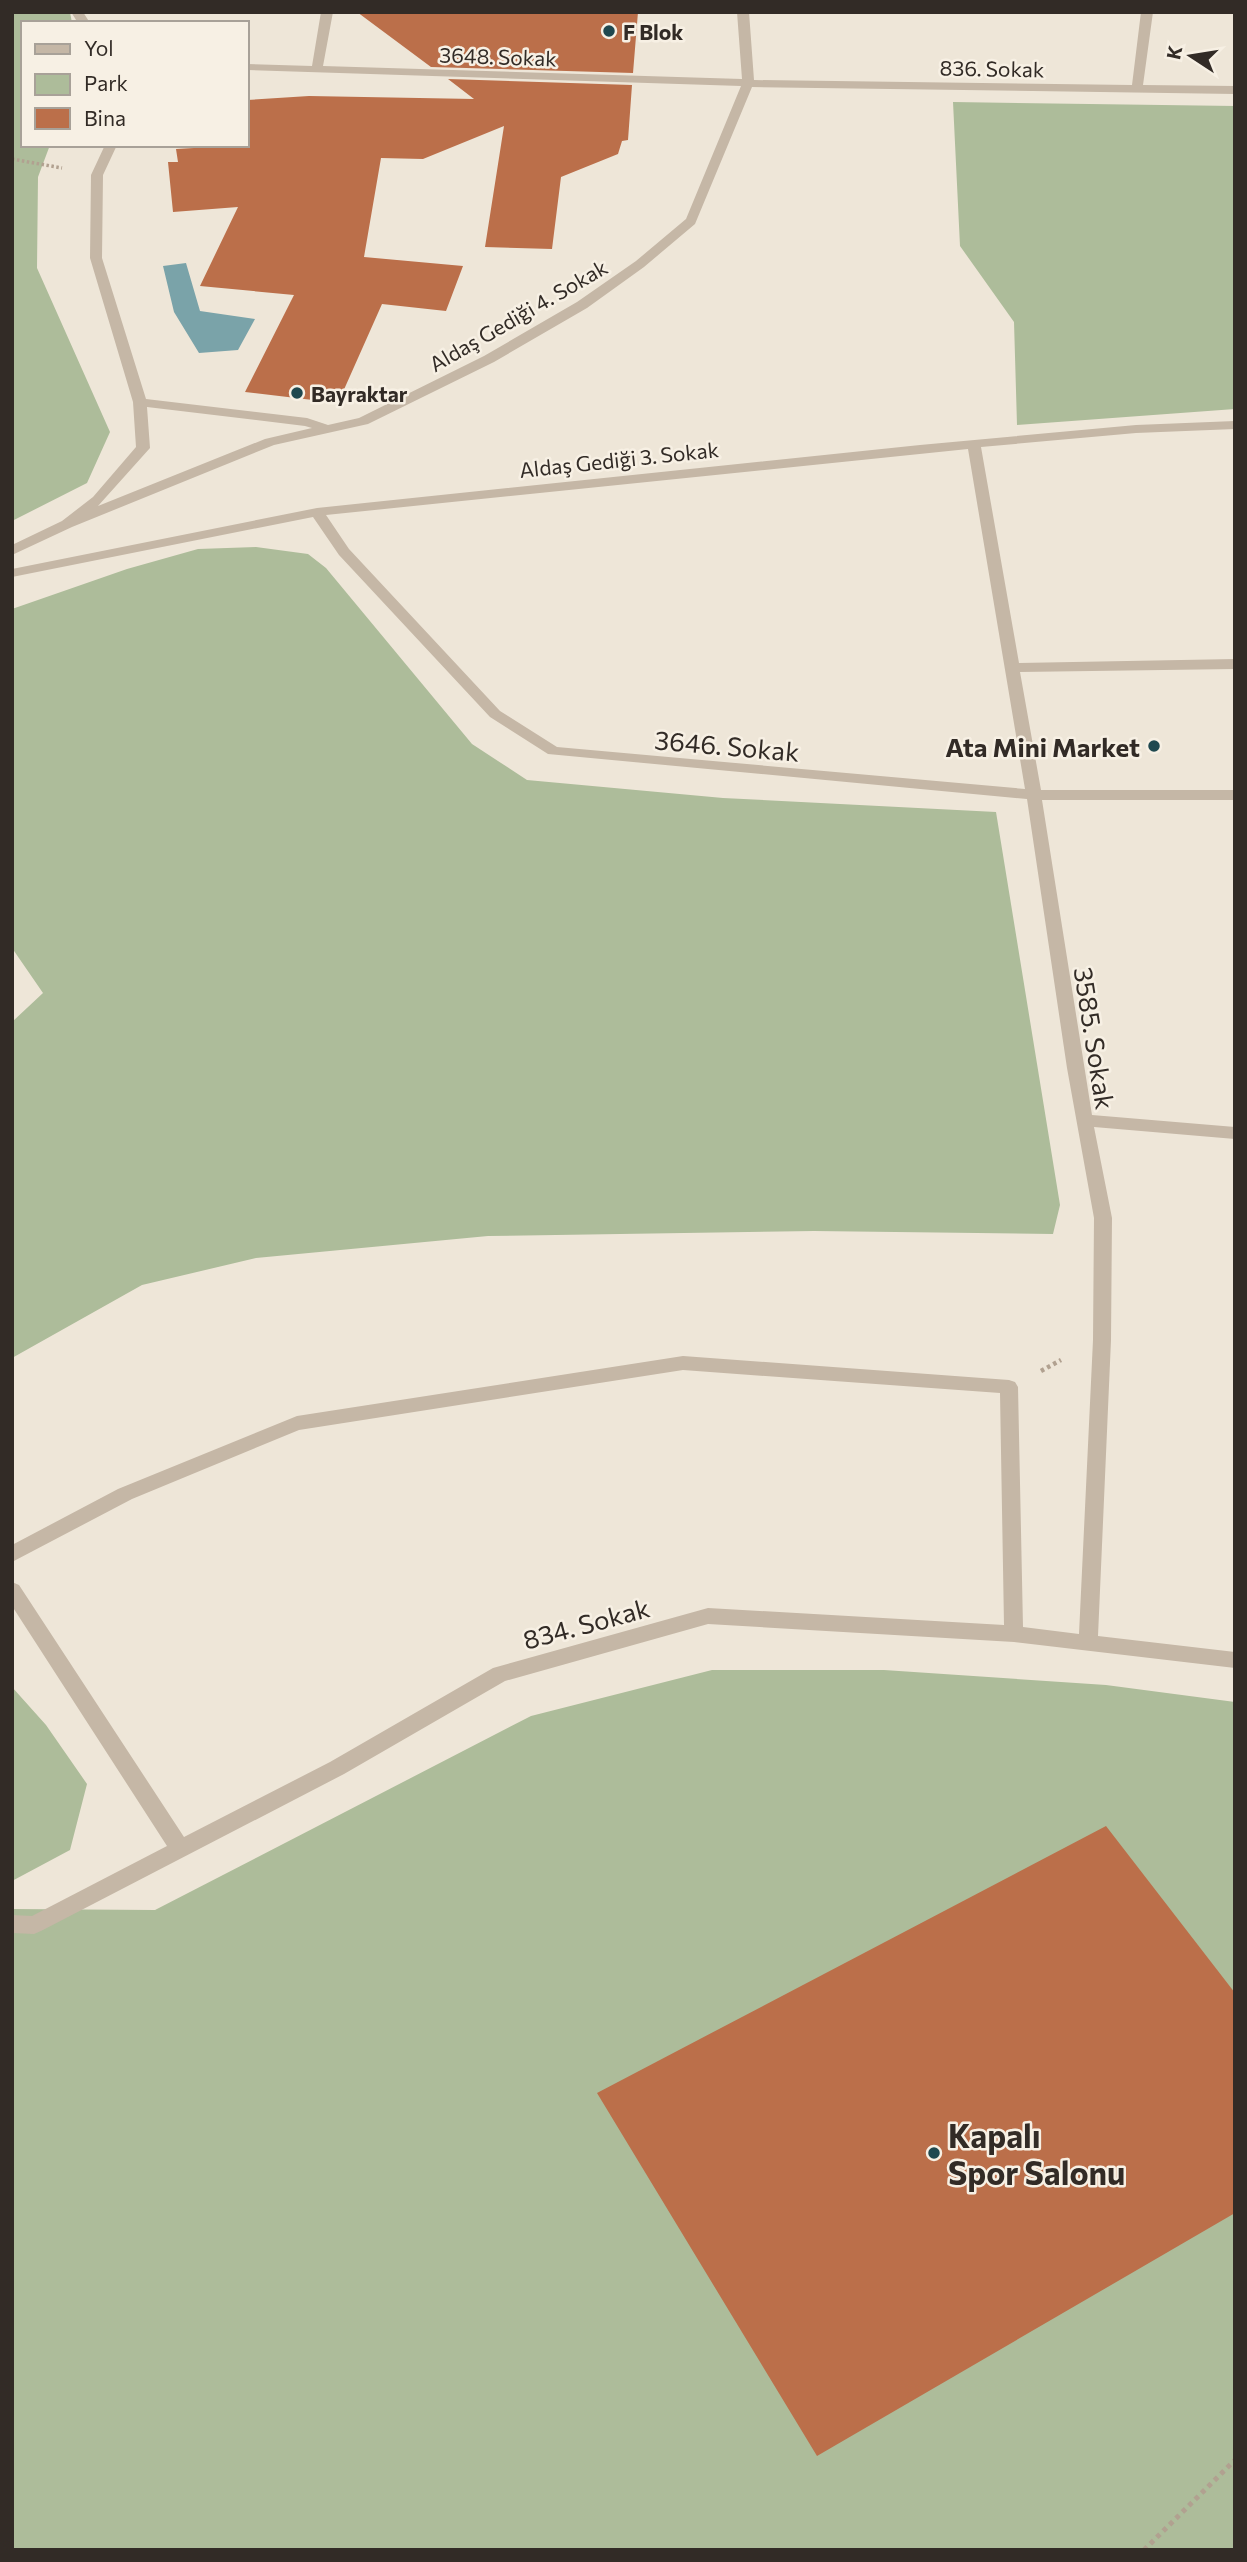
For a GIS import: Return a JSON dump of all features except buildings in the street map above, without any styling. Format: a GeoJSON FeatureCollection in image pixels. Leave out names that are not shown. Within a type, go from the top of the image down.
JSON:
{"type":"FeatureCollection","features":[{"type":"Feature","properties":{"kind":"street"},"geometry":{"type":"LineString","coordinates":[[317,68],[327,12]]}},
{"type":"Feature","properties":{"kind":"street","name":"Aldaş Gediği 4. Sokak"},"geometry":{"type":"LineString","coordinates":[[67,524],[270,442],[363,421],[489,359],[582,304],[640,264],[691,221],[748,83],[743,12]]}},
{"type":"Feature","properties":{"kind":"street"},"geometry":{"type":"LineString","coordinates":[[1137,89],[1147,12]]}},
{"type":"Feature","properties":{"kind":"street","name":"3648. Sokak"},"geometry":{"type":"LineString","coordinates":[[248,66],[748,83]]}},
{"type":"Feature","properties":{"kind":"street","name":"836. Sokak"},"geometry":{"type":"LineString","coordinates":[[748,83],[1235,90]]}},
{"type":"Feature","properties":{"kind":"street"},"geometry":{"type":"LineString","coordinates":[[12,551],[67,524],[98,500],[143,448],[140,402],[96,258],[97,175],[110,147]]}},
{"type":"Feature","properties":{"kind":"street"},"geometry":{"type":"LineString","coordinates":[[140,402],[307,422],[327,429]]}},
{"type":"Feature","properties":{"kind":"street","name":"Aldaş Gediği 3. Sokak"},"geometry":{"type":"LineString","coordinates":[[12,573],[317,512],[1136,429],[1235,425]]}},
{"type":"Feature","properties":{"kind":"street","name":"3585. Sokak"},"geometry":{"type":"LineString","coordinates":[[974,446],[1034,795],[1084,1120],[1103,1218],[1102,1340],[1088,1643]]}},
{"type":"Feature","properties":{"kind":"street","name":"3646. Sokak"},"geometry":{"type":"LineString","coordinates":[[317,512],[344,552],[495,714],[553,751],[758,772],[1034,795],[1235,795]]}},
{"type":"Feature","properties":{"kind":"street"},"geometry":{"type":"LineString","coordinates":[[1013,668],[1235,664]]}},
{"type":"Feature","properties":{"kind":"street"},"geometry":{"type":"LineString","coordinates":[[1084,1120],[1235,1133]]}},
{"type":"Feature","properties":{"kind":"street"},"geometry":{"type":"LineString","coordinates":[[12,1554],[125,1494],[298,1423],[682,1363],[1009,1387],[1014,1634]]}},
{"type":"Feature","properties":{"kind":"street"},"geometry":{"type":"LineString","coordinates":[[12,1590],[180,1849]]}},
{"type":"Feature","properties":{"kind":"street","name":"834. Sokak"},"geometry":{"type":"LineString","coordinates":[[12,1924],[34,1925],[337,1768],[500,1674],[708,1616],[1014,1634],[1235,1660]]}},
{"type":"Feature","properties":{"kind":"path"},"geometry":{"type":"LineString","coordinates":[[12,159],[97,175]]}},
{"type":"Feature","properties":{"kind":"path"},"geometry":{"type":"LineString","coordinates":[[1009,1387],[1102,1340]]}},
{"type":"Feature","properties":{"kind":"path"},"geometry":{"type":"LineString","coordinates":[[1144,2550],[1235,2460]]}},
{"type":"Feature","properties":{"kind":"green space"},"geometry":{"type":"Polygon","coordinates":[[[12,12],[70,12],[72,21],[21,21],[21,147],[49,147],[38,177],[37,268],[110,432],[87,483],[12,521],[12,12]]]}},
{"type":"Feature","properties":{"kind":"green space"},"geometry":{"type":"Polygon","coordinates":[[[953,102],[1235,106],[1235,409],[1017,425],[1014,322],[960,246],[953,102]]]}},
{"type":"Feature","properties":{"kind":"green space"},"geometry":{"type":"Polygon","coordinates":[[[256,547],[308,554],[326,568],[472,744],[527,780],[723,798],[996,812],[1060,1205],[1053,1234],[814,1231],[488,1236],[256,1258],[142,1285],[12,1358],[12,1022],[43,993],[12,948],[12,609],[127,569],[198,549],[256,547]]]}},
{"type":"Feature","properties":{"kind":"green space"},"geometry":{"type":"Polygon","coordinates":[[[712,1670],[884,1670],[1106,1685],[1235,1702],[1235,2550],[12,2550],[12,1909],[155,1910],[531,1716],[712,1670]]]}},
{"type":"Feature","properties":{"kind":"green space"},"geometry":{"type":"Polygon","coordinates":[[[12,1687],[46,1725],[87,1784],[70,1850],[12,1881],[12,1687]]]}},
{"type":"Feature","properties":{"kind":"water"},"geometry":{"type":"Polygon","coordinates":[[[186,263],[200,311],[255,319],[238,350],[199,353],[174,312],[163,266],[186,263]]]}},
{"type":"Feature","properties":{"kind":"place","name":"F Blok"},"geometry":{"type":"Point","coordinates":[609,31]}},
{"type":"Feature","properties":{"kind":"place","name":"Bayraktar"},"geometry":{"type":"Point","coordinates":[297,393]}},
{"type":"Feature","properties":{"kind":"place","name":"Ata Mini Market"},"geometry":{"type":"Point","coordinates":[1154,746]}},
{"type":"Feature","properties":{"kind":"place","name":"Kapalı Spor Salonu"},"geometry":{"type":"Point","coordinates":[934,2153]}}]}
